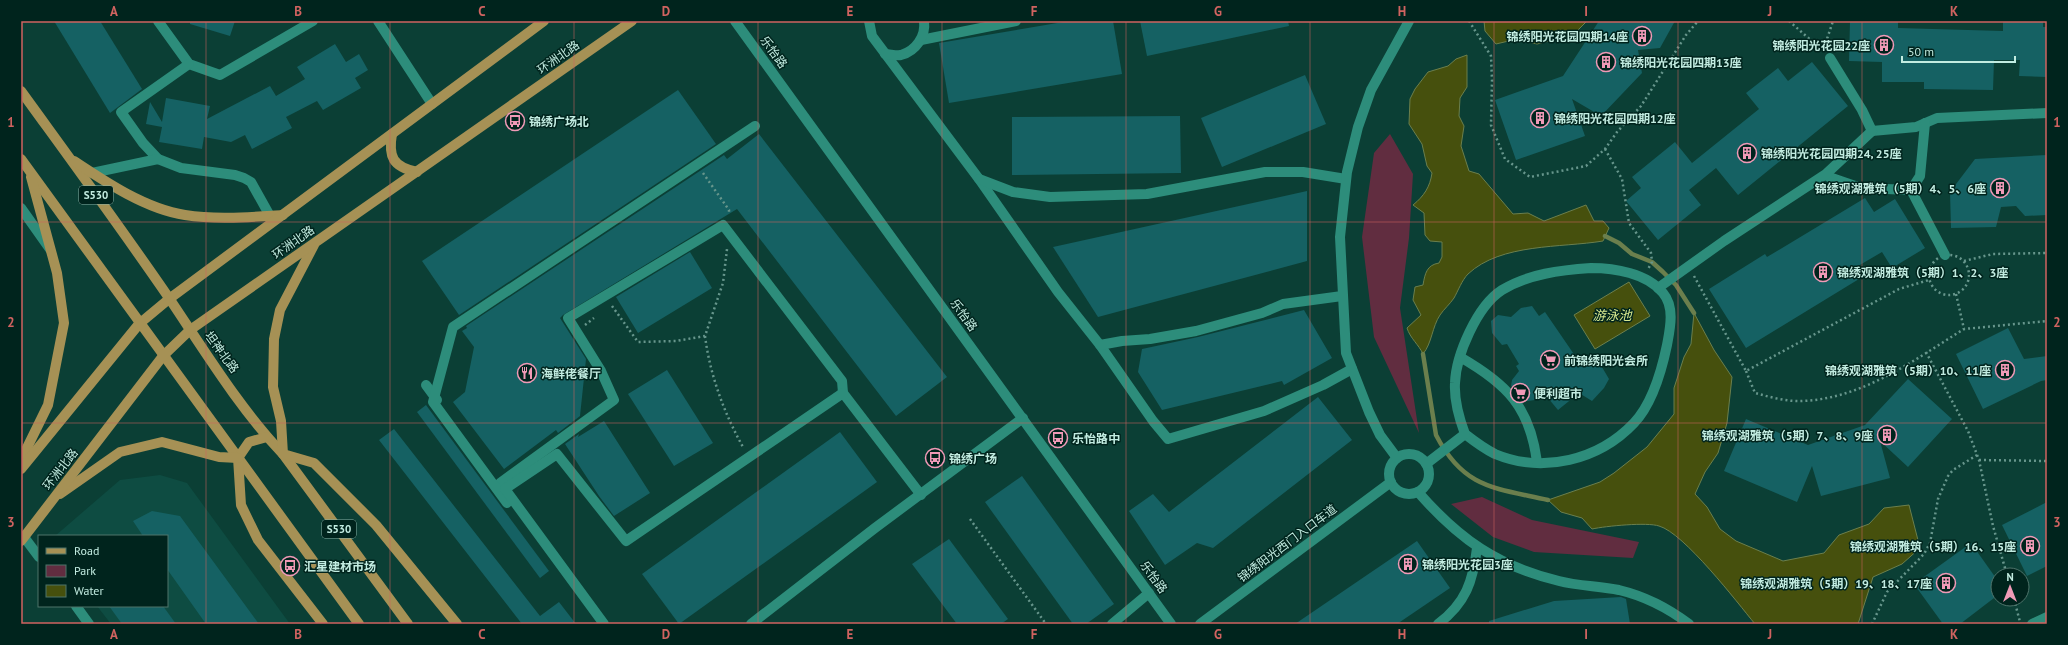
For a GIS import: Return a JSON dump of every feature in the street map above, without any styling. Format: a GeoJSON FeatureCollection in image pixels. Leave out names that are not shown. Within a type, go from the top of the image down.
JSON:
{"type":"FeatureCollection","features":[{"type":"Feature","properties":{"kind":"main road"},"geometry":{"type":"LineString","coordinates":[[21,470],[139,324],[282,215],[544,21]]}},
{"type":"Feature","properties":{"kind":"main road","name":"环洲北路"},"geometry":{"type":"LineString","coordinates":[[22,539],[163,356],[190,330],[632,21]]}},
{"type":"Feature","properties":{"kind":"main road","name":"坦神北路"},"geometry":{"type":"LineString","coordinates":[[21,91],[267,437],[283,454],[408,624]]}},
{"type":"Feature","properties":{"kind":"main road"},"geometry":{"type":"LineString","coordinates":[[392,134],[389,148],[393,160],[402,169],[416,172]]}},
{"type":"Feature","properties":{"kind":"main road"},"geometry":{"type":"LineString","coordinates":[[69,157],[112,186],[140,200],[184,215],[209,218],[282,215]]}},
{"type":"Feature","properties":{"kind":"main road"},"geometry":{"type":"LineString","coordinates":[[21,159],[139,324],[359,624]]}},
{"type":"Feature","properties":{"kind":"main road"},"geometry":{"type":"LineString","coordinates":[[21,460],[48,405],[64,323],[57,273],[30,171]]}},
{"type":"Feature","properties":{"kind":"main road"},"geometry":{"type":"LineString","coordinates":[[315,243],[280,310],[274,339],[273,387],[281,421],[283,454],[314,463],[376,525],[457,624]]}},
{"type":"Feature","properties":{"kind":"main road"},"geometry":{"type":"LineString","coordinates":[[267,437],[249,442],[238,458],[241,505],[258,540],[323,624]]}},
{"type":"Feature","properties":{"kind":"main road"},"geometry":{"type":"LineString","coordinates":[[52,500],[120,452],[162,442],[219,457],[238,458]]}},
{"type":"Feature","properties":{"kind":"street"},"geometry":{"type":"LineString","coordinates":[[158,21],[189,64],[220,75],[313,21]]}},
{"type":"Feature","properties":{"kind":"street"},"geometry":{"type":"LineString","coordinates":[[378,21],[432,104]]}},
{"type":"Feature","properties":{"kind":"street","name":"乐怡路"},"geometry":{"type":"LineString","coordinates":[[735,21],[1171,624]]}},
{"type":"Feature","properties":{"kind":"street"},"geometry":{"type":"LineString","coordinates":[[869,21],[872,36],[979,179],[1058,292],[1100,345],[1153,421],[1168,439],[1264,411],[1323,385],[1352,369]]}},
{"type":"Feature","properties":{"kind":"street"},"geometry":{"type":"LineString","coordinates":[[885,54],[901,55],[915,47],[921,40],[925,30],[924,21]]}},
{"type":"Feature","properties":{"kind":"street"},"geometry":{"type":"LineString","coordinates":[[921,40],[1016,21]]}},
{"type":"Feature","properties":{"kind":"street"},"geometry":{"type":"LineString","coordinates":[[1397,458],[1380,435],[1369,412],[1346,353],[1340,236],[1346,179],[1358,127],[1371,90],[1409,21]]}},
{"type":"Feature","properties":{"kind":"street"},"geometry":{"type":"LineString","coordinates":[[1830,58],[1862,110],[1872,131]]}},
{"type":"Feature","properties":{"kind":"street"},"geometry":{"type":"LineString","coordinates":[[189,64],[122,112],[143,143],[158,159],[181,168],[234,175],[244,178],[251,182],[270,216]]}},
{"type":"Feature","properties":{"kind":"street"},"geometry":{"type":"LineString","coordinates":[[1658,288],[1724,241],[1826,174],[1872,131],[1916,127],[1937,118],[2047,113]]}},
{"type":"Feature","properties":{"kind":"street"},"geometry":{"type":"LineString","coordinates":[[1910,190],[1920,176],[1925,123]]}},
{"type":"Feature","properties":{"kind":"street"},"geometry":{"type":"LineString","coordinates":[[598,624],[433,402],[453,327],[755,126]]}},
{"type":"Feature","properties":{"kind":"street"},"geometry":{"type":"LineString","coordinates":[[92,173],[158,159]]}},
{"type":"Feature","properties":{"kind":"street"},"geometry":{"type":"LineString","coordinates":[[979,179],[1013,192],[1050,197],[1147,194],[1265,172],[1303,172],[1346,179]]}},
{"type":"Feature","properties":{"kind":"street"},"geometry":{"type":"LineString","coordinates":[[1829,177],[1861,188],[1910,190]]}},
{"type":"Feature","properties":{"kind":"street"},"geometry":{"type":"LineString","coordinates":[[1910,190],[1925,221],[1946,255]]}},
{"type":"Feature","properties":{"kind":"street"},"geometry":{"type":"LineString","coordinates":[[21,208],[51,251]]}},
{"type":"Feature","properties":{"kind":"street"},"geometry":{"type":"LineString","coordinates":[[502,486],[614,400],[601,371],[568,318],[723,225],[842,381],[843,393],[921,495]]}},
{"type":"Feature","properties":{"kind":"street"},"geometry":{"type":"LineString","coordinates":[[1608,268],[1642,278],[1658,288],[1663,293],[1670,306],[1669,338],[1660,374],[1640,415],[1622,433],[1604,447],[1570,461],[1556,463],[1511,459],[1494,453],[1465,434],[1455,394],[1455,376],[1460,357],[1474,325],[1485,307],[1502,290],[1528,278],[1572,269],[1608,268]]}},
{"type":"Feature","properties":{"kind":"street"},"geometry":{"type":"LineString","coordinates":[[1100,345],[1196,331],[1262,313],[1283,304],[1342,296]]}},
{"type":"Feature","properties":{"kind":"street"},"geometry":{"type":"LineString","coordinates":[[1460,357],[1480,368],[1512,396],[1527,421],[1534,439],[1537,462]]}},
{"type":"Feature","properties":{"kind":"street"},"geometry":{"type":"LineString","coordinates":[[426,385],[604,624]]}},
{"type":"Feature","properties":{"kind":"street"},"geometry":{"type":"LineString","coordinates":[[502,486],[557,454],[626,541],[843,393]]}},
{"type":"Feature","properties":{"kind":"street"},"geometry":{"type":"LineString","coordinates":[[751,624],[875,528],[1023,418]]}},
{"type":"Feature","properties":{"kind":"street"},"geometry":{"type":"LineString","coordinates":[[1426,464],[1465,434]]}},
{"type":"Feature","properties":{"kind":"street"},"geometry":{"type":"LineString","coordinates":[[1410,455],[1422,459],[1426,464],[1428,477],[1423,488],[1418,492],[1412,494],[1400,492],[1391,482],[1390,469],[1397,458],[1410,455]]}},
{"type":"Feature","properties":{"kind":"street","name":"锦绣阳光西门入口车道"},"geometry":{"type":"LineString","coordinates":[[1200,624],[1391,482]]}},
{"type":"Feature","properties":{"kind":"street"},"geometry":{"type":"LineString","coordinates":[[1418,492],[1439,516],[1477,548],[1533,574],[1560,581],[1618,590],[1641,597],[1664,606],[1689,624]]}},
{"type":"Feature","properties":{"kind":"street"},"geometry":{"type":"LineString","coordinates":[[22,539],[38,556]]}},
{"type":"Feature","properties":{"kind":"street"},"geometry":{"type":"LineString","coordinates":[[1438,624],[1460,603],[1469,587],[1475,565],[1477,548]]}},
{"type":"Feature","properties":{"kind":"street"},"geometry":{"type":"LineString","coordinates":[[1112,624],[1149,593]]}},
{"type":"Feature","properties":{"kind":"street"},"geometry":{"type":"LineString","coordinates":[[77,607],[89,624]]}},
{"type":"Feature","properties":{"kind":"street"},"geometry":{"type":"LineString","coordinates":[[2032,624],[2047,617]]}},
{"type":"Feature","properties":{"kind":"path"},"geometry":{"type":"LineString","coordinates":[[1469,21],[1491,56],[1491,125],[1505,159],[1530,177],[1586,166],[1606,149],[1617,132],[1641,106],[1686,36],[1698,21]]}},
{"type":"Feature","properties":{"kind":"path"},"geometry":{"type":"LineString","coordinates":[[1789,21],[1798,27],[1830,58]]}},
{"type":"Feature","properties":{"kind":"path"},"geometry":{"type":"LineString","coordinates":[[1830,58],[1826,42],[1833,21]]}},
{"type":"Feature","properties":{"kind":"path"},"geometry":{"type":"LineString","coordinates":[[1606,149],[1622,179],[1628,222],[1651,253],[1652,262],[1642,278]]}},
{"type":"Feature","properties":{"kind":"path"},"geometry":{"type":"LineString","coordinates":[[697,164],[729,210],[723,283],[705,336],[708,358],[722,403],[734,430],[749,457]]}},
{"type":"Feature","properties":{"kind":"path"},"geometry":{"type":"LineString","coordinates":[[1964,261],[1994,254],[2047,253]]}},
{"type":"Feature","properties":{"kind":"path"},"geometry":{"type":"LineString","coordinates":[[1946,255],[1958,257],[1964,261],[1969,272],[1969,279],[1966,285],[1956,294],[1950,295],[1937,291],[1929,280],[1930,267],[1939,257],[1946,255]]}},
{"type":"Feature","properties":{"kind":"path"},"geometry":{"type":"LineString","coordinates":[[1689,267],[1746,371],[1755,393],[1773,398],[1803,401],[1865,387],[1964,329],[2047,321]]}},
{"type":"Feature","properties":{"kind":"path"},"geometry":{"type":"LineString","coordinates":[[1746,371],[1899,289],[1929,280]]}},
{"type":"Feature","properties":{"kind":"path"},"geometry":{"type":"LineString","coordinates":[[1956,294],[1964,329]]}},
{"type":"Feature","properties":{"kind":"path"},"geometry":{"type":"LineString","coordinates":[[605,310],[611,305],[638,342],[676,341],[705,336]]}},
{"type":"Feature","properties":{"kind":"path"},"geometry":{"type":"LineString","coordinates":[[582,328],[599,314]]}},
{"type":"Feature","properties":{"kind":"path"},"geometry":{"type":"LineString","coordinates":[[1926,352],[1968,431],[1979,460],[2005,567]]}},
{"type":"Feature","properties":{"kind":"path"},"geometry":{"type":"LineString","coordinates":[[1872,624],[1886,592],[1924,554],[1932,533],[1938,499],[1948,476],[1953,470],[1977,455]]}},
{"type":"Feature","properties":{"kind":"path"},"geometry":{"type":"LineString","coordinates":[[1979,460],[2047,461]]}},
{"type":"Feature","properties":{"kind":"path"},"geometry":{"type":"LineString","coordinates":[[970,520],[1046,624]]}},
{"type":"Feature","properties":{"kind":"path"},"geometry":{"type":"LineString","coordinates":[[2016,607],[2020,624]]}},
{"type":"Feature","properties":{"kind":"shaded area"},"geometry":{"type":"Polygon","coordinates":[[[160,475],[187,483],[290,624],[111,624],[98,607],[168,607],[168,535],[56,535],[120,480],[160,475]]]}},
{"type":"Feature","properties":{"kind":"green space"},"geometry":{"type":"Polygon","coordinates":[[[1390,134],[1413,174],[1409,238],[1400,308],[1419,433],[1374,337],[1362,237],[1374,153],[1390,134]]]}},
{"type":"Feature","properties":{"kind":"green space"},"geometry":{"type":"Polygon","coordinates":[[[1482,497],[1532,520],[1639,542],[1633,558],[1534,552],[1493,537],[1451,504],[1482,497]]]}},
{"type":"Feature","properties":{"kind":"water"},"geometry":{"type":"Polygon","coordinates":[[[1484,21],[1587,21],[1574,34],[1557,39],[1537,44],[1517,39],[1496,44],[1485,31],[1484,21]]]}},
{"type":"Feature","properties":{"kind":"water"},"geometry":{"type":"Polygon","coordinates":[[[1467,55],[1467,87],[1460,98],[1459,116],[1464,126],[1461,146],[1469,171],[1479,174],[1513,214],[1528,213],[1544,221],[1586,205],[1594,221],[1603,221],[1609,228],[1603,241],[1532,248],[1497,257],[1482,264],[1466,276],[1454,298],[1440,315],[1423,354],[1407,328],[1421,315],[1413,300],[1415,287],[1423,285],[1427,270],[1439,263],[1442,257],[1442,242],[1430,241],[1425,235],[1424,213],[1413,205],[1426,191],[1430,183],[1432,173],[1427,166],[1422,144],[1409,124],[1410,99],[1415,89],[1428,72],[1448,66],[1456,59],[1467,55]]]}},
{"type":"Feature","properties":{"kind":"water","name":"游泳池"},"geometry":{"type":"Polygon","coordinates":[[[1629,282],[1650,316],[1595,349],[1574,315],[1629,282]]]}},
{"type":"Feature","properties":{"kind":"water"},"geometry":{"type":"Polygon","coordinates":[[[1694,313],[1714,350],[1732,377],[1727,423],[1718,453],[1705,472],[1695,494],[1707,507],[1720,529],[1736,541],[1783,561],[1824,553],[1839,535],[1869,524],[1884,508],[1909,505],[1920,548],[1902,564],[1873,577],[1858,624],[1755,624],[1710,569],[1696,554],[1670,531],[1659,526],[1645,524],[1592,529],[1582,518],[1561,512],[1548,500],[1600,482],[1614,473],[1647,447],[1674,414],[1674,388],[1684,357],[1691,344],[1694,313]]]}},
{"type":"Feature","properties":{"kind":"building"},"geometry":{"type":"Polygon","coordinates":[[[54,21],[100,21],[142,89],[110,113],[54,21]]]}},
{"type":"Feature","properties":{"kind":"building"},"geometry":{"type":"Polygon","coordinates":[[[190,21],[235,21],[230,36],[190,24],[190,21]]]}},
{"type":"Feature","properties":{"kind":"building"},"geometry":{"type":"Polygon","coordinates":[[[1069,21],[1113,21],[1122,74],[949,103],[939,43],[1069,21]]]}},
{"type":"Feature","properties":{"kind":"building"},"geometry":{"type":"Polygon","coordinates":[[[1140,21],[1288,21],[1289,26],[1147,56],[1140,21]]]}},
{"type":"Feature","properties":{"kind":"building"},"geometry":{"type":"Polygon","coordinates":[[[1599,21],[1675,21],[1660,48],[1638,50],[1642,73],[1601,116],[1572,99],[1585,136],[1516,160],[1495,100],[1563,76],[1599,21]]]}},
{"type":"Feature","properties":{"kind":"building"},"geometry":{"type":"Polygon","coordinates":[[[1850,21],[1898,21],[1898,28],[2003,31],[2003,21],[2043,21],[2043,27],[2047,27],[2047,77],[2019,76],[2020,60],[1994,60],[1993,90],[1924,89],[1924,82],[1882,82],[1882,62],[1849,61],[1850,21]]]}},
{"type":"Feature","properties":{"kind":"building"},"geometry":{"type":"Polygon","coordinates":[[[335,44],[346,62],[359,54],[368,70],[355,78],[361,88],[323,110],[317,101],[286,117],[292,128],[252,149],[245,135],[231,142],[204,137],[202,149],[159,142],[162,127],[146,124],[150,102],[162,122],[166,98],[210,106],[207,119],[270,86],[276,96],[305,79],[297,67],[335,44]]]}},
{"type":"Feature","properties":{"kind":"building","name":"锦绣阳光花园四期24, 25座"},"geometry":{"type":"Polygon","coordinates":[[[1812,62],[1848,106],[1738,195],[1716,168],[1689,190],[1701,205],[1658,240],[1626,201],[1641,188],[1632,177],[1675,142],[1692,163],[1759,109],[1746,93],[1778,68],[1788,81],[1812,62]]]}},
{"type":"Feature","properties":{"kind":"building"},"geometry":{"type":"Polygon","coordinates":[[[1305,75],[1326,124],[1222,167],[1201,118],[1305,75]]]}},
{"type":"Feature","properties":{"kind":"building"},"geometry":{"type":"Polygon","coordinates":[[[678,90],[716,144],[459,315],[422,261],[678,90]]]}},
{"type":"Feature","properties":{"kind":"building"},"geometry":{"type":"Polygon","coordinates":[[[1180,116],[1181,173],[1012,175],[1012,117],[1180,116]]]}},
{"type":"Feature","properties":{"kind":"building"},"geometry":{"type":"Polygon","coordinates":[[[759,134],[947,377],[896,416],[737,209],[560,318],[586,359],[580,416],[558,433],[556,430],[504,469],[453,402],[465,392],[474,347],[462,331],[467,328],[466,326],[724,155],[727,159],[759,134]]]}},
{"type":"Feature","properties":{"kind":"building","name":"锦绣观湖雅筑（5期）4、5、6座"},"geometry":{"type":"Polygon","coordinates":[[[2047,155],[2047,215],[2025,216],[2016,206],[2001,207],[1996,227],[1951,228],[1950,192],[1975,159],[2047,155]]]}},
{"type":"Feature","properties":{"kind":"building"},"geometry":{"type":"Polygon","coordinates":[[[1307,191],[1307,261],[1098,317],[1053,247],[1307,191]]]}},
{"type":"Feature","properties":{"kind":"building","name":"锦绣观湖雅筑（5期）1、2、3座"},"geometry":{"type":"Polygon","coordinates":[[[1865,198],[1874,212],[1895,199],[1925,248],[1892,268],[1882,252],[1853,269],[1859,279],[1746,348],[1709,289],[1765,254],[1767,257],[1865,198]]]}},
{"type":"Feature","properties":{"kind":"building"},"geometry":{"type":"Polygon","coordinates":[[[690,252],[712,288],[638,333],[616,297],[690,252]]]}},
{"type":"Feature","properties":{"kind":"building","name":"前锦绣阳光会所"},"geometry":{"type":"Polygon","coordinates":[[[1532,306],[1539,316],[1545,312],[1580,363],[1599,362],[1609,379],[1604,388],[1592,401],[1579,393],[1558,410],[1548,398],[1528,401],[1522,400],[1511,386],[1512,380],[1519,371],[1516,366],[1519,364],[1507,344],[1502,345],[1492,333],[1491,321],[1498,315],[1511,317],[1521,308],[1532,306]]]}},
{"type":"Feature","properties":{"kind":"building"},"geometry":{"type":"Polygon","coordinates":[[[1304,310],[1332,358],[1284,385],[1282,381],[1162,410],[1138,372],[1142,349],[1198,337],[1304,310]]]}},
{"type":"Feature","properties":{"kind":"building","name":"锦绣观湖雅筑（5期）10、11座"},"geometry":{"type":"Polygon","coordinates":[[[2008,328],[2024,359],[2047,356],[2047,380],[2041,381],[1983,409],[1956,354],[2008,328]]]}},
{"type":"Feature","properties":{"kind":"building"},"geometry":{"type":"Polygon","coordinates":[[[667,370],[713,443],[674,466],[628,394],[667,370]]]}},
{"type":"Feature","properties":{"kind":"building","name":"锦绣观湖雅筑（5期）7、8、9座"},"geometry":{"type":"Polygon","coordinates":[[[1908,379],[1952,419],[1908,467],[1880,441],[1890,478],[1821,496],[1812,466],[1797,502],[1724,471],[1746,419],[1808,445],[1865,425],[1908,379]]]}},
{"type":"Feature","properties":{"kind":"building"},"geometry":{"type":"Polygon","coordinates":[[[1318,397],[1352,440],[1213,548],[1197,543],[1165,565],[1129,511],[1153,494],[1169,512],[1318,397]]]}},
{"type":"Feature","properties":{"kind":"building"},"geometry":{"type":"Polygon","coordinates":[[[426,405],[549,571],[540,578],[417,412],[426,405]]]}},
{"type":"Feature","properties":{"kind":"building"},"geometry":{"type":"Polygon","coordinates":[[[604,421],[650,493],[614,516],[565,444],[579,434],[578,437],[604,421]]]}},
{"type":"Feature","properties":{"kind":"building"},"geometry":{"type":"Polygon","coordinates":[[[394,429],[540,616],[559,602],[576,624],[522,624],[379,440],[394,429]]]}},
{"type":"Feature","properties":{"kind":"building"},"geometry":{"type":"Polygon","coordinates":[[[840,432],[877,482],[679,624],[642,574],[840,432]]]}},
{"type":"Feature","properties":{"kind":"building"},"geometry":{"type":"Polygon","coordinates":[[[1022,476],[1114,604],[1086,624],[1073,624],[985,502],[1022,476]]]}},
{"type":"Feature","properties":{"kind":"building","name":"锦绣观湖雅筑（5期）16、15座"},"geometry":{"type":"Polygon","coordinates":[[[2047,502],[2047,566],[2030,574],[2030,567],[2023,567],[2002,525],[2047,502]]]}},
{"type":"Feature","properties":{"kind":"building"},"geometry":{"type":"Polygon","coordinates":[[[152,511],[180,516],[259,624],[206,624],[168,570],[168,535],[142,535],[133,521],[152,511]]]}},
{"type":"Feature","properties":{"kind":"building"},"geometry":{"type":"Polygon","coordinates":[[[949,539],[1008,619],[1001,624],[957,624],[912,564],[949,539]]]}},
{"type":"Feature","properties":{"kind":"building","name":"锦绣阳光花园3座"},"geometry":{"type":"Polygon","coordinates":[[[1417,541],[1450,588],[1397,624],[1295,624],[1417,541]]]}},
{"type":"Feature","properties":{"kind":"building","name":"锦绣观湖雅筑（5期）19、18、17座"},"geometry":{"type":"Polygon","coordinates":[[[1971,543],[1990,570],[1990,601],[1960,624],[1943,624],[1914,584],[1971,543]]]}},
{"type":"Feature","properties":{"kind":"building"},"geometry":{"type":"Polygon","coordinates":[[[1621,597],[1626,599],[1630,624],[1489,624],[1489,621],[1554,601],[1621,597]]]}},
{"type":"Feature","properties":{"kind":"building"},"geometry":{"type":"Polygon","coordinates":[[[110,607],[164,607],[176,624],[122,624],[110,607]]]}},
{"type":"Feature","properties":{"kind":"waterway"},"geometry":{"type":"LineString","coordinates":[[1605,236],[1619,243],[1632,254],[1652,262],[1676,285],[1694,313]]}},
{"type":"Feature","properties":{"kind":"waterway"},"geometry":{"type":"LineString","coordinates":[[1423,354],[1436,435],[1447,453],[1458,466],[1470,476],[1483,483],[1512,492],[1548,500]]}},
{"type":"Feature","properties":{"kind":"place","name":"锦绣阳光花园四期14座"},"geometry":{"type":"Point","coordinates":[1642,36]}},
{"type":"Feature","properties":{"kind":"place","name":"锦绣阳光花园22座"},"geometry":{"type":"Point","coordinates":[1884,45]}},
{"type":"Feature","properties":{"kind":"place","name":"锦绣阳光花园四期13座"},"geometry":{"type":"Point","coordinates":[1606,62]}},
{"type":"Feature","properties":{"kind":"place","name":"锦绣阳光花园四期12座"},"geometry":{"type":"Point","coordinates":[1540,118]}},
{"type":"Feature","properties":{"kind":"place","name":"锦绣广场北"},"geometry":{"type":"Point","coordinates":[515,121]}},
{"type":"Feature","properties":{"kind":"place","name":"锦绣阳光花园四期24, 25座"},"geometry":{"type":"Point","coordinates":[1747,153]}},
{"type":"Feature","properties":{"kind":"place","name":"锦绣观湖雅筑（5期）4、5、6座"},"geometry":{"type":"Point","coordinates":[2000,188]}},
{"type":"Feature","properties":{"kind":"place","name":"锦绣观湖雅筑（5期）1、2、3座"},"geometry":{"type":"Point","coordinates":[1823,272]}},
{"type":"Feature","properties":{"kind":"place","name":"前锦绣阳光会所"},"geometry":{"type":"Point","coordinates":[1550,360]}},
{"type":"Feature","properties":{"kind":"place","name":"锦绣观湖雅筑（5期）10、11座"},"geometry":{"type":"Point","coordinates":[2005,370]}},
{"type":"Feature","properties":{"kind":"place","name":"海鲜佬餐厅"},"geometry":{"type":"Point","coordinates":[527,373]}},
{"type":"Feature","properties":{"kind":"place","name":"便利超市"},"geometry":{"type":"Point","coordinates":[1520,393]}},
{"type":"Feature","properties":{"kind":"place","name":"锦绣观湖雅筑（5期）7、8、9座"},"geometry":{"type":"Point","coordinates":[1887,435]}},
{"type":"Feature","properties":{"kind":"place","name":"乐怡路中"},"geometry":{"type":"Point","coordinates":[1058,438]}},
{"type":"Feature","properties":{"kind":"place","name":"锦绣广场"},"geometry":{"type":"Point","coordinates":[935,458]}},
{"type":"Feature","properties":{"kind":"place","name":"锦绣观湖雅筑（5期）16、15座"},"geometry":{"type":"Point","coordinates":[2030,546]}},
{"type":"Feature","properties":{"kind":"place","name":"锦绣阳光花园3座"},"geometry":{"type":"Point","coordinates":[1408,564]}},
{"type":"Feature","properties":{"kind":"place","name":"汇星建材市场"},"geometry":{"type":"Point","coordinates":[290,566]}},
{"type":"Feature","properties":{"kind":"place","name":"锦绣观湖雅筑（5期）19、18、17座"},"geometry":{"type":"Point","coordinates":[1946,583]}}]}
